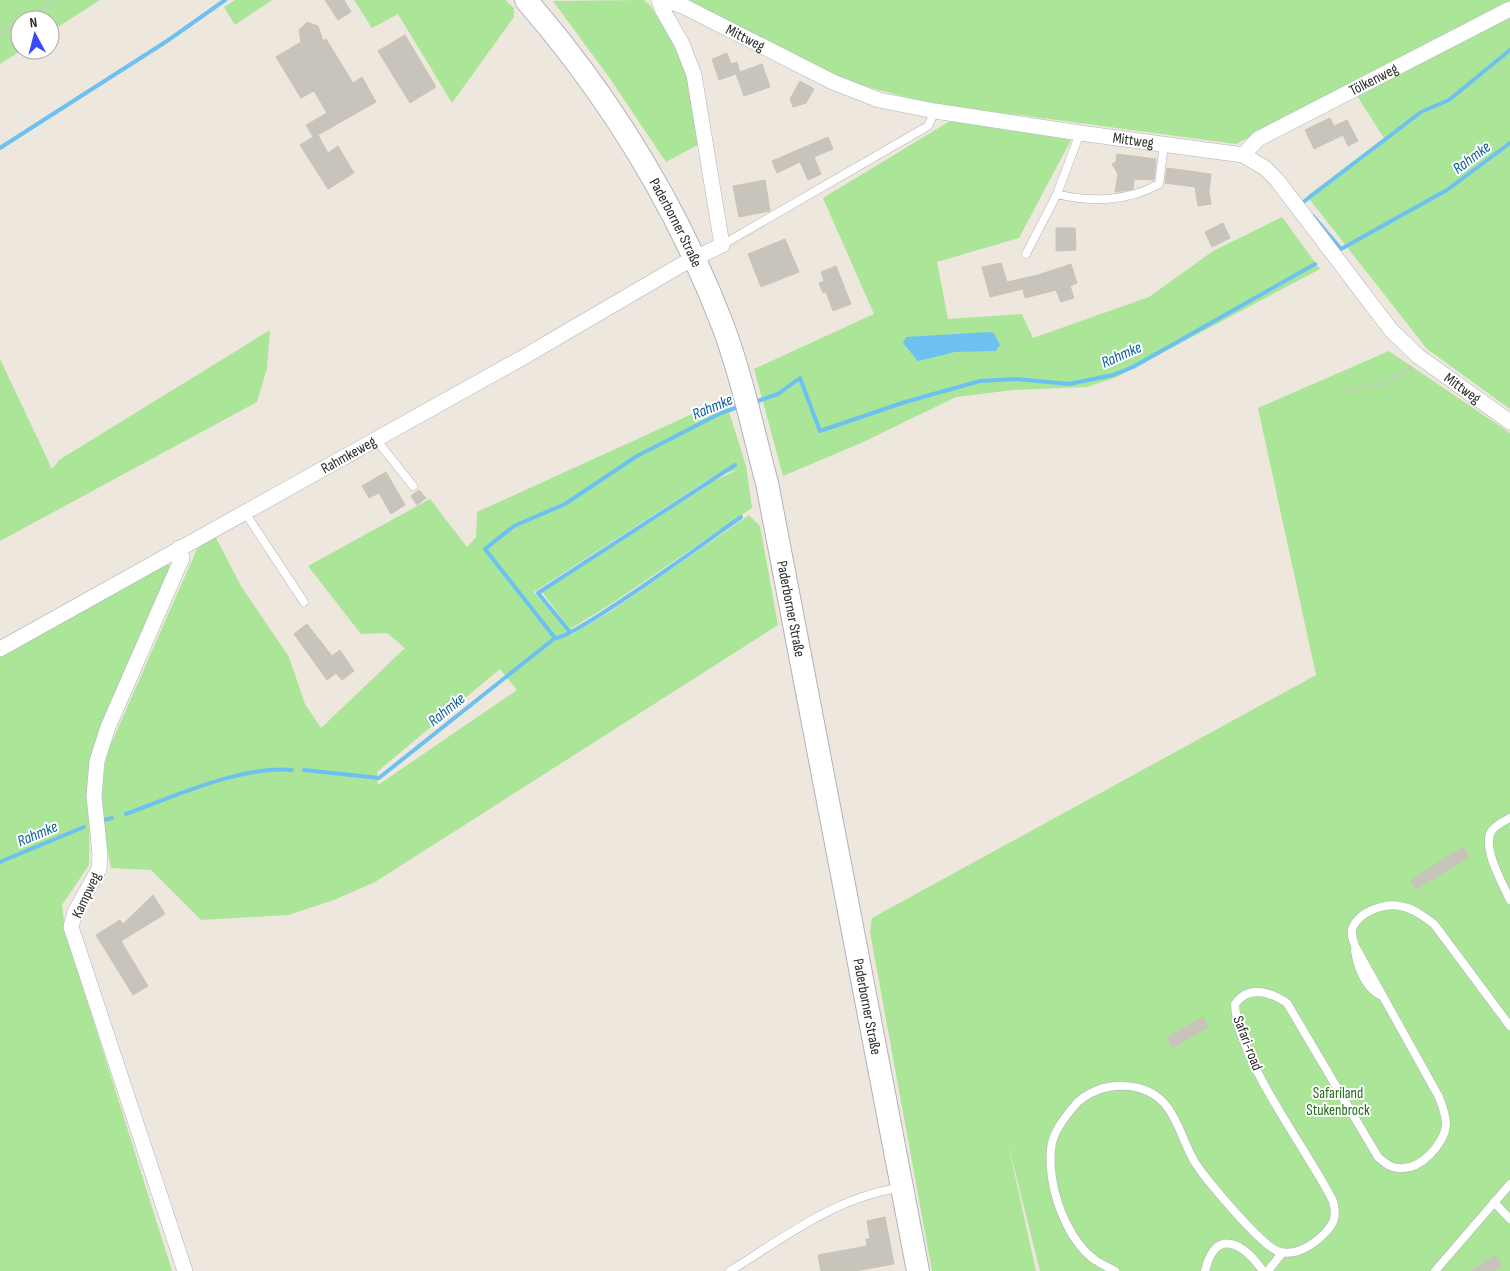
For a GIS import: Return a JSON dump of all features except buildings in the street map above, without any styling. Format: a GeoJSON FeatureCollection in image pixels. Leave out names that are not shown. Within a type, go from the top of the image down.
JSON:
{"type":"FeatureCollection","features":[{"type":"Feature","properties":{"kind":"main road","name":"Paderborner Straße"},"geometry":{"type":"LineString","coordinates":[[532,2],[629,136],[694,259],[723,327],[744,394],[767,483],[918,1271]]}},
{"type":"Feature","properties":{"kind":"street"},"geometry":{"type":"LineString","coordinates":[[659,0],[662,9],[682,44],[694,76],[722,245],[694,259]]}},
{"type":"Feature","properties":{"kind":"street","name":"Mittweg"},"geometry":{"type":"LineString","coordinates":[[665,0],[693,12],[851,91],[879,100],[935,112],[1080,134],[1243,154],[1264,168],[1276,180],[1391,330],[1424,360],[1510,422]]}},
{"type":"Feature","properties":{"kind":"street","name":"Tölkenweg"},"geometry":{"type":"LineString","coordinates":[[1243,154],[1258,139],[1510,9]]}},
{"type":"Feature","properties":{"kind":"street","name":"Rahmkeweg"},"geometry":{"type":"LineString","coordinates":[[0,648],[694,259]]}},
{"type":"Feature","properties":{"kind":"street","name":"Kampweg"},"geometry":{"type":"LineString","coordinates":[[179,548],[182,558],[108,727],[97,761],[94,796],[100,854],[99,869],[75,912],[71,927],[185,1271]]}},
{"type":"Feature","properties":{"kind":"lane"},"geometry":{"type":"LineString","coordinates":[[722,245],[928,126],[935,112]]}},
{"type":"Feature","properties":{"kind":"lane"},"geometry":{"type":"LineString","coordinates":[[1026,254],[1057,194],[1080,134]]}},
{"type":"Feature","properties":{"kind":"lane"},"geometry":{"type":"LineString","coordinates":[[1057,194],[1070,197],[1114,198],[1142,193],[1159,184],[1164,144]]}},
{"type":"Feature","properties":{"kind":"lane"},"geometry":{"type":"LineString","coordinates":[[375,438],[413,486]]}},
{"type":"Feature","properties":{"kind":"lane"},"geometry":{"type":"LineString","coordinates":[[244,511],[304,602]]}},
{"type":"Feature","properties":{"kind":"lane"},"geometry":{"type":"LineString","coordinates":[[1510,818],[1495,827],[1490,834],[1487,847],[1510,900]]}},
{"type":"Feature","properties":{"kind":"lane","name":"Safari-road"},"geometry":{"type":"LineString","coordinates":[[1282,1253],[1304,1248],[1320,1238],[1331,1227],[1336,1215],[1326,1187],[1259,1073],[1240,1031],[1235,1004],[1248,993],[1260,991],[1275,995],[1288,1003],[1378,1157],[1387,1165],[1399,1168],[1413,1166],[1426,1158],[1441,1141],[1446,1124],[1439,1097],[1355,946],[1352,928],[1358,919],[1374,909],[1399,906],[1419,913],[1434,924],[1510,1026]]}},
{"type":"Feature","properties":{"kind":"lane"},"geometry":{"type":"LineString","coordinates":[[1115,1271],[1094,1259],[1066,1222],[1056,1203],[1051,1150],[1053,1135],[1077,1102],[1093,1090],[1109,1086],[1131,1087],[1149,1092],[1168,1107],[1194,1160],[1208,1181],[1273,1250],[1282,1253],[1268,1271]]}},
{"type":"Feature","properties":{"kind":"lane"},"geometry":{"type":"LineString","coordinates":[[1435,1271],[1510,1184]]}},
{"type":"Feature","properties":{"kind":"lane"},"geometry":{"type":"LineString","coordinates":[[730,1271],[833,1209],[884,1190],[902,1188]]}},
{"type":"Feature","properties":{"kind":"lane"},"geometry":{"type":"LineString","coordinates":[[1494,1202],[1510,1219]]}},
{"type":"Feature","properties":{"kind":"lane"},"geometry":{"type":"LineString","coordinates":[[1205,1271],[1212,1252],[1219,1246],[1233,1244],[1250,1253],[1263,1271]]}},
{"type":"Feature","properties":{"kind":"path"},"geometry":{"type":"LineString","coordinates":[[39,10],[56,0]]}},
{"type":"Feature","properties":{"kind":"path"},"geometry":{"type":"LineString","coordinates":[[1342,391],[1382,384],[1424,360]]}},
{"type":"Feature","properties":{"kind":"green space"},"geometry":{"type":"Polygon","coordinates":[[[0,0],[100,0],[60,26],[60,10],[10,10],[10,58],[0,64],[0,0]]]}},
{"type":"Feature","properties":{"kind":"green space"},"geometry":{"type":"Polygon","coordinates":[[[235,0],[272,0],[235,25],[224,7],[235,0]]]}},
{"type":"Feature","properties":{"kind":"green space"},"geometry":{"type":"Polygon","coordinates":[[[354,0],[505,0],[514,8],[514,17],[452,103],[398,14],[372,28],[354,0]]]}},
{"type":"Feature","properties":{"kind":"green space"},"geometry":{"type":"Polygon","coordinates":[[[644,0],[651,6],[679,53],[689,74],[699,144],[666,162],[611,80],[553,1],[644,0]]]}},
{"type":"Feature","properties":{"kind":"green space"},"geometry":{"type":"Polygon","coordinates":[[[688,0],[1510,0],[1510,409],[1427,349],[1307,196],[1384,138],[1350,85],[1236,144],[929,103],[852,83],[688,0]]]}},
{"type":"Feature","properties":{"kind":"green space"},"geometry":{"type":"Polygon","coordinates":[[[950,121],[1071,140],[1019,238],[937,262],[948,319],[1022,314],[1033,338],[1149,297],[1213,251],[1282,217],[1320,269],[1117,377],[1087,387],[1013,390],[956,397],[861,443],[783,476],[754,369],[874,314],[823,198],[950,121]]]}},
{"type":"Feature","properties":{"kind":"green space"},"geometry":{"type":"Polygon","coordinates":[[[270,330],[267,368],[257,402],[0,541],[0,359],[52,469],[59,460],[270,330]]]}},
{"type":"Feature","properties":{"kind":"green space","name":"Safariland Stukenbrock"},"geometry":{"type":"Polygon","coordinates":[[[1389,351],[1510,433],[1510,1271],[1040,1271],[1008,1144],[1036,1271],[932,1271],[870,932],[872,918],[1316,675],[1258,408],[1389,351]]]}},
{"type":"Feature","properties":{"kind":"green space"},"geometry":{"type":"Polygon","coordinates":[[[725,399],[746,466],[752,508],[608,606],[570,629],[542,592],[714,481],[739,469],[709,479],[534,592],[571,635],[610,612],[749,515],[760,526],[778,625],[375,882],[334,900],[288,915],[201,920],[151,870],[111,868],[102,811],[107,753],[197,549],[215,536],[241,586],[289,657],[305,704],[321,728],[405,648],[387,633],[361,634],[308,566],[430,499],[467,547],[476,537],[477,512],[725,399]],[[500,669],[377,772],[378,785],[517,690],[500,669]]]}},
{"type":"Feature","properties":{"kind":"green space"},"geometry":{"type":"Polygon","coordinates":[[[167,563],[172,569],[90,758],[89,865],[62,905],[65,930],[172,1271],[0,1271],[0,657],[167,563]]]}},
{"type":"Feature","properties":{"kind":"water"},"geometry":{"type":"Polygon","coordinates":[[[994,333],[1000,345],[996,351],[955,352],[918,361],[903,343],[906,337],[994,333]]]}},
{"type":"Feature","properties":{"kind":"waterway"},"geometry":{"type":"LineString","coordinates":[[0,148],[167,41],[225,0]]}},
{"type":"Feature","properties":{"kind":"waterway"},"geometry":{"type":"LineString","coordinates":[[1302,203],[1421,112],[1449,100],[1510,50]]}},
{"type":"Feature","properties":{"kind":"waterway","name":"Rahmke"},"geometry":{"type":"LineString","coordinates":[[1313,216],[1341,249],[1447,190],[1510,143]]}},
{"type":"Feature","properties":{"kind":"waterway","name":"Rahmke"},"geometry":{"type":"LineString","coordinates":[[755,402],[778,394],[800,378],[820,431],[905,402],[980,381],[1016,379],[1069,384],[1113,375],[1133,367],[1315,264]]}},
{"type":"Feature","properties":{"kind":"waterway","name":"Rahmke"},"geometry":{"type":"LineString","coordinates":[[304,770],[379,778],[555,638],[485,549],[514,526],[565,504],[637,456],[721,413],[741,406]]}},
{"type":"Feature","properties":{"kind":"waterway","name":"Rahmke"},"geometry":{"type":"LineString","coordinates":[[570,632],[538,593],[735,465]]}},
{"type":"Feature","properties":{"kind":"waterway"},"geometry":{"type":"LineString","coordinates":[[555,638],[567,634],[615,605],[741,517]]}},
{"type":"Feature","properties":{"kind":"waterway","name":"Rahmke"},"geometry":{"type":"LineString","coordinates":[[126,814],[186,791],[230,777],[252,772],[292,770]]}},
{"type":"Feature","properties":{"kind":"waterway","name":"Rahmke"},"geometry":{"type":"LineString","coordinates":[[104,820],[112,818]]}},
{"type":"Feature","properties":{"kind":"waterway","name":"Rahmke"},"geometry":{"type":"LineString","coordinates":[[0,862],[84,827]]}}]}
